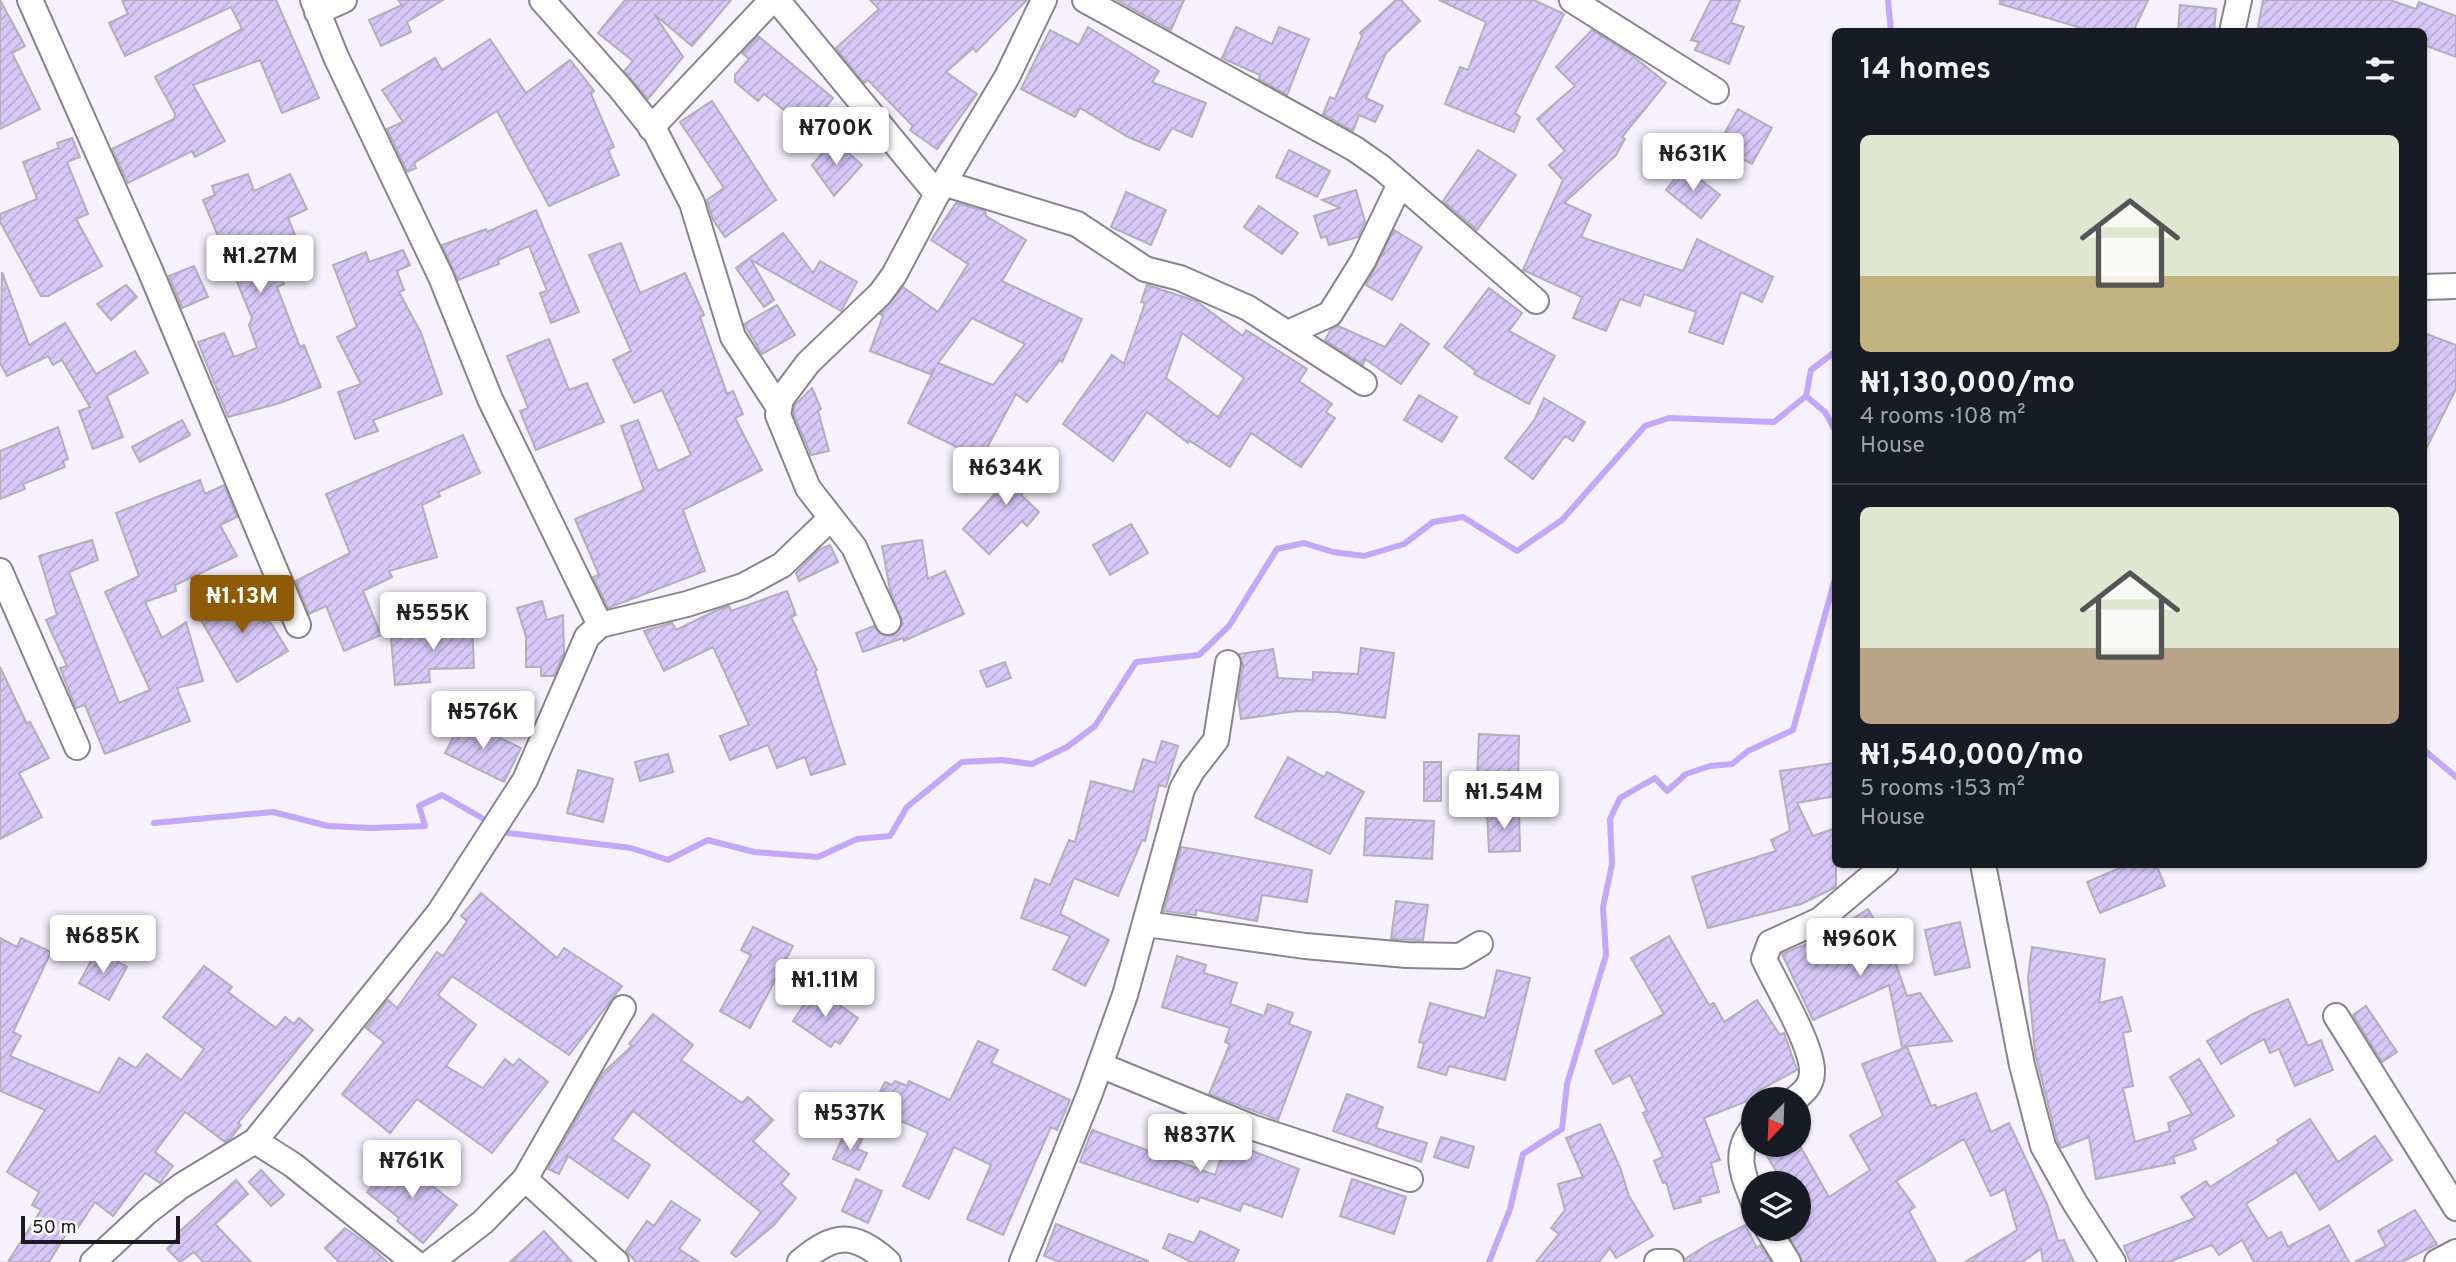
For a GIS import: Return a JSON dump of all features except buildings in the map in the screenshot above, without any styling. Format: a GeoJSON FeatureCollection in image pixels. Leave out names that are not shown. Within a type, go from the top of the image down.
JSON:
{"type":"FeatureCollection","features":[{"type":"Feature","properties":{"kind":"street"},"geometry":{"type":"LineString","coordinates":[[30,0],[150,270],[298,625]]}},
{"type":"Feature","properties":{"kind":"street"},"geometry":{"type":"LineString","coordinates":[[344,0],[315,6],[442,277],[490,399],[600,625]]}},
{"type":"Feature","properties":{"kind":"street"},"geometry":{"type":"LineString","coordinates":[[542,0],[652,128],[692,203],[733,337],[778,406],[778,415],[808,488],[854,547],[888,622]]}},
{"type":"Feature","properties":{"kind":"street"},"geometry":{"type":"LineString","coordinates":[[652,128],[775,0],[940,188],[1077,224],[1145,269],[1209,289],[1288,333],[1364,383]]}},
{"type":"Feature","properties":{"kind":"street"},"geometry":{"type":"LineString","coordinates":[[778,406],[808,363],[880,294],[894,275],[940,188],[1007,77],[1044,0]]}},
{"type":"Feature","properties":{"kind":"street"},"geometry":{"type":"LineString","coordinates":[[1084,0],[1355,149],[1400,184],[1536,301]]}},
{"type":"Feature","properties":{"kind":"street"},"geometry":{"type":"LineString","coordinates":[[2233,28],[2239,0]]}},
{"type":"Feature","properties":{"kind":"street"},"geometry":{"type":"LineString","coordinates":[[1589,4],[1716,91]]}},
{"type":"Feature","properties":{"kind":"street"},"geometry":{"type":"LineString","coordinates":[[1288,333],[1330,314],[1363,261],[1400,184]]}},
{"type":"Feature","properties":{"kind":"street"},"geometry":{"type":"LineString","coordinates":[[2427,287],[2456,286]]}},
{"type":"Feature","properties":{"kind":"street"},"geometry":{"type":"LineString","coordinates":[[93,1262],[147,1212],[181,1186],[254,1141],[439,913],[480,854],[525,780],[587,637],[600,625],[687,604],[743,586],[782,565],[831,519]]}},
{"type":"Feature","properties":{"kind":"street"},"geometry":{"type":"LineString","coordinates":[[0,571],[77,747]]}},
{"type":"Feature","properties":{"kind":"street"},"geometry":{"type":"LineString","coordinates":[[1022,1262],[1100,1065],[1146,924],[1182,789],[1216,740],[1228,663]]}},
{"type":"Feature","properties":{"kind":"street"},"geometry":{"type":"LineString","coordinates":[[1806,1087],[1810,1083],[1812,1071],[1805,1045],[1763,959],[1766,948],[1770,943],[1820,920],[1880,868]]}},
{"type":"Feature","properties":{"kind":"street"},"geometry":{"type":"LineString","coordinates":[[1984,868],[2022,1065],[2043,1146],[2074,1203],[2113,1262]]}},
{"type":"Feature","properties":{"kind":"street"},"geometry":{"type":"LineString","coordinates":[[1146,924],[1304,946],[1407,955],[1460,956],[1480,944]]}},
{"type":"Feature","properties":{"kind":"street"},"geometry":{"type":"LineString","coordinates":[[431,1262],[483,1222],[525,1179],[622,1009]]}},
{"type":"Feature","properties":{"kind":"street"},"geometry":{"type":"LineString","coordinates":[[2336,1017],[2456,1208]]}},
{"type":"Feature","properties":{"kind":"street"},"geometry":{"type":"LineString","coordinates":[[1100,1065],[1254,1128],[1410,1179]]}},
{"type":"Feature","properties":{"kind":"street"},"geometry":{"type":"LineString","coordinates":[[254,1141],[293,1165],[414,1262]]}},
{"type":"Feature","properties":{"kind":"street"},"geometry":{"type":"LineString","coordinates":[[1741,1146],[1742,1171]]}},
{"type":"Feature","properties":{"kind":"street"},"geometry":{"type":"LineString","coordinates":[[525,1179],[616,1262]]}},
{"type":"Feature","properties":{"kind":"street"},"geometry":{"type":"LineString","coordinates":[[800,1262],[816,1248],[833,1240],[850,1239],[872,1248],[888,1262]]}},
{"type":"Feature","properties":{"kind":"street"},"geometry":{"type":"LineString","coordinates":[[1775,1241],[1788,1262]]}},
{"type":"Feature","properties":{"kind":"street"},"geometry":{"type":"LineString","coordinates":[[2437,1262],[2456,1252]]}},
{"type":"Feature","properties":{"kind":"street"},"geometry":{"type":"LineString","coordinates":[[1657,1262],[1671,1262]]}},
{"type":"Feature","properties":{"kind":"waterway"},"geometry":{"type":"LineString","coordinates":[[1888,0],[1891,28]]}},
{"type":"Feature","properties":{"kind":"waterway"},"geometry":{"type":"LineString","coordinates":[[1832,354],[1811,370],[1806,396],[1825,412],[1832,425]]}},
{"type":"Feature","properties":{"kind":"waterway"},"geometry":{"type":"LineString","coordinates":[[508,833],[631,848],[668,860],[708,840],[754,852],[818,857],[857,839],[890,836],[907,807],[962,762],[1002,760],[1032,764],[1067,747],[1095,726],[1136,662],[1199,655],[1229,626],[1277,549],[1304,543],[1333,552],[1364,556],[1404,544],[1433,522],[1463,517],[1517,551],[1562,520],[1645,426],[1669,418],[1774,422],[1806,396]]}},
{"type":"Feature","properties":{"kind":"waterway"},"geometry":{"type":"LineString","coordinates":[[1489,1262],[1510,1209],[1523,1154],[1562,1129],[1567,1084],[1606,955],[1603,907],[1612,864],[1610,819],[1620,798],[1655,778],[1667,791],[1686,774],[1710,766],[1732,764],[1748,751],[1793,730],[1832,589]]}},
{"type":"Feature","properties":{"kind":"waterway"},"geometry":{"type":"LineString","coordinates":[[2427,753],[2456,777]]}},
{"type":"Feature","properties":{"kind":"waterway"},"geometry":{"type":"LineString","coordinates":[[154,823],[273,812],[328,826],[425,826],[419,806],[442,795],[487,821]]}}]}
